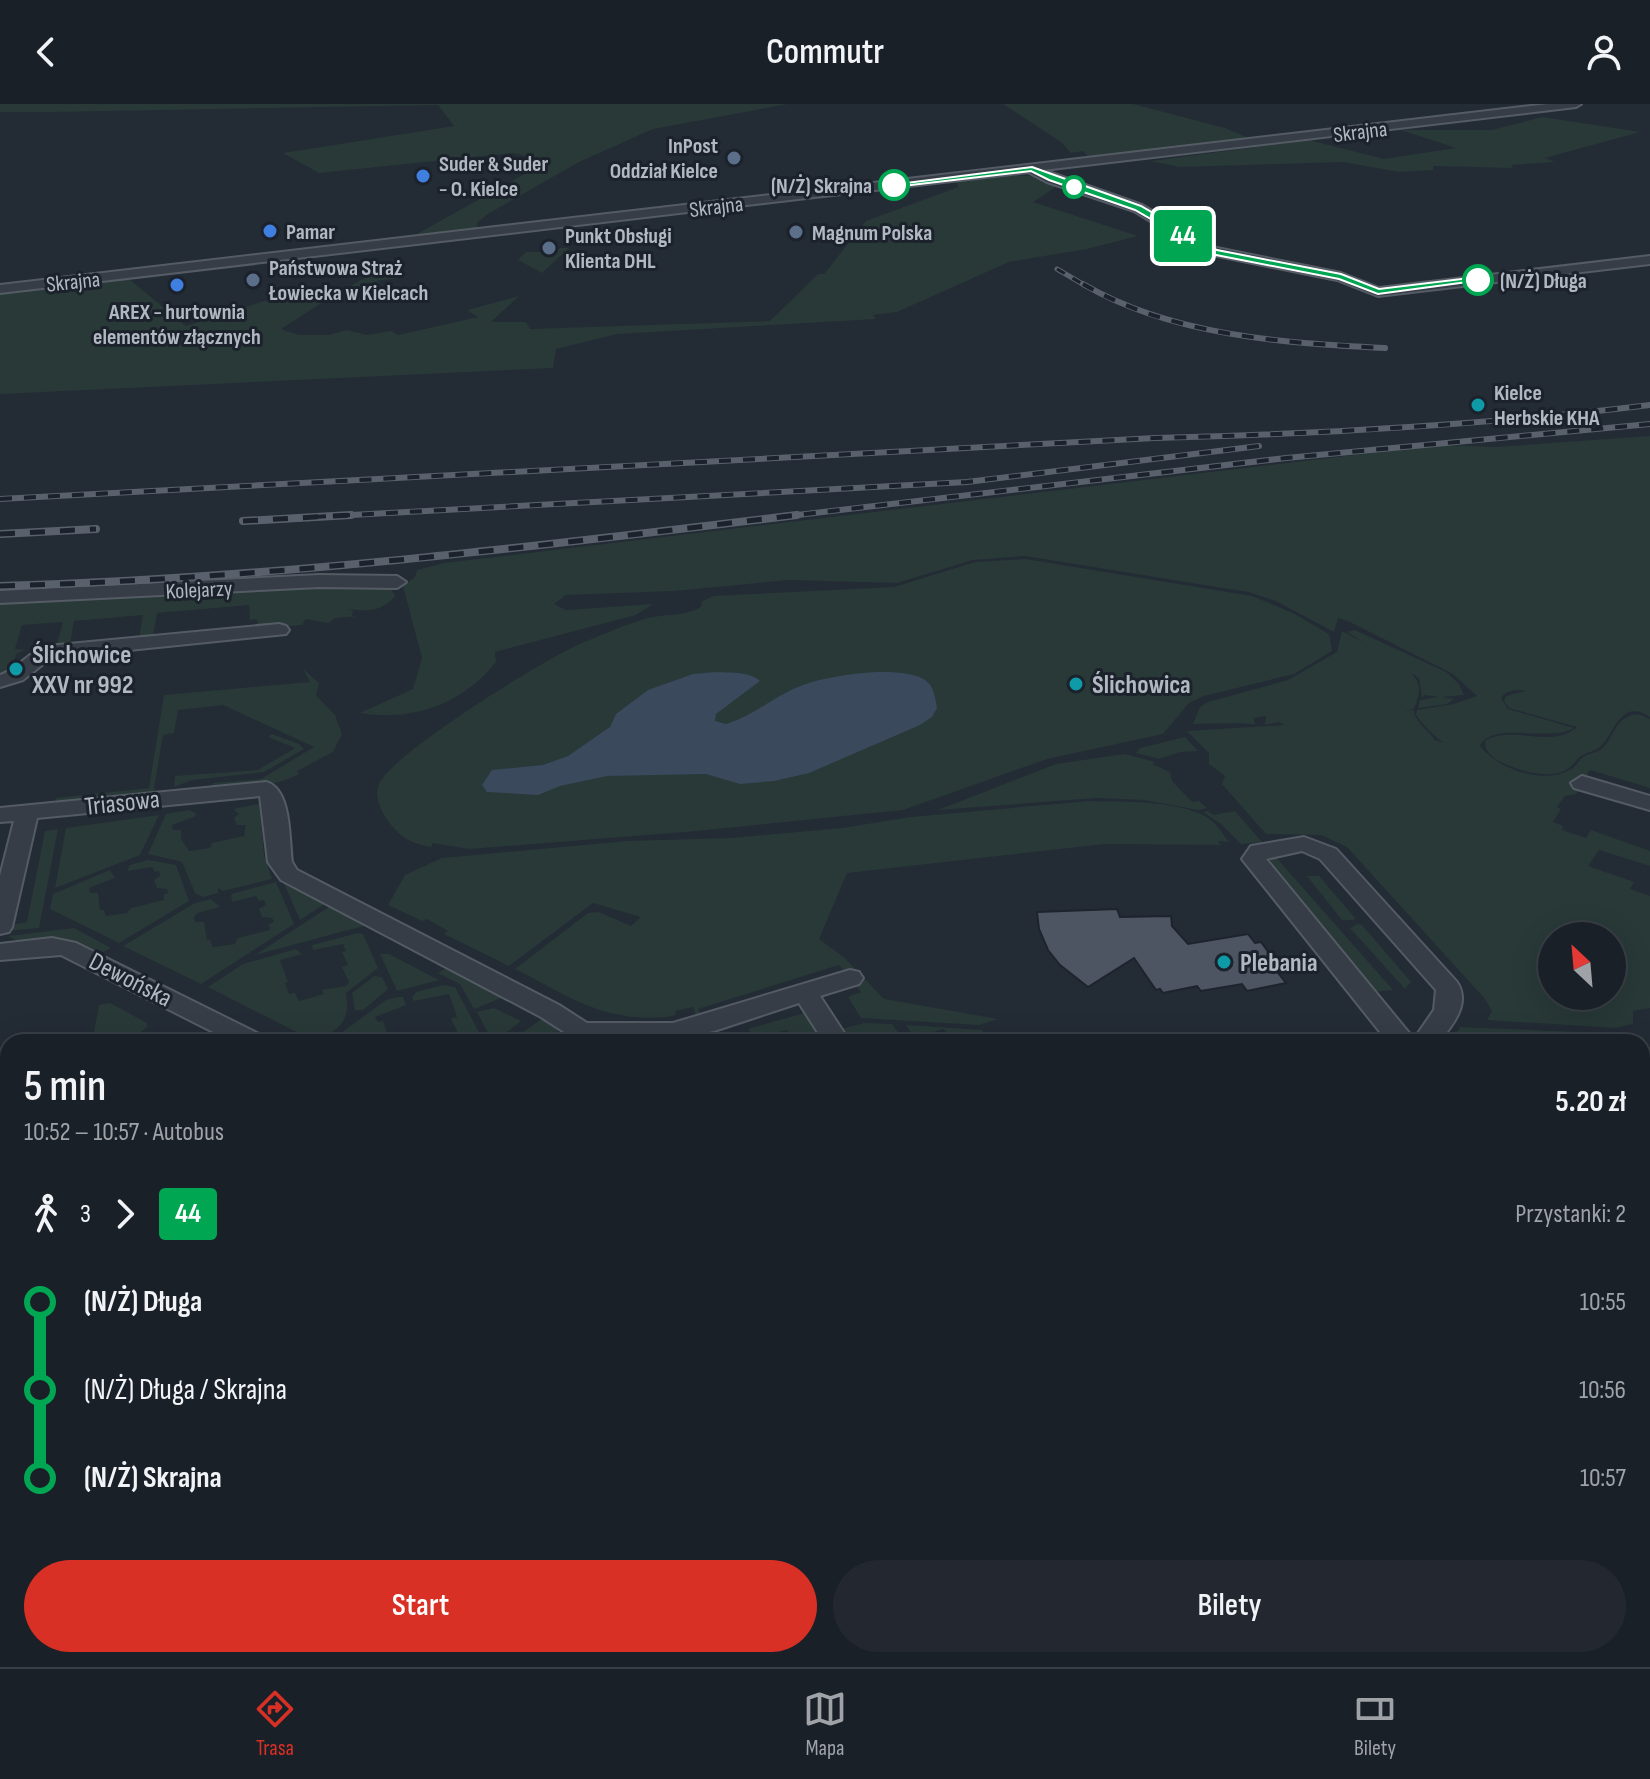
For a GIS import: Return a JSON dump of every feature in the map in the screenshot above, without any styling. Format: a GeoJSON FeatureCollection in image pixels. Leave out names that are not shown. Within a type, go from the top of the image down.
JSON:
{"type":"FeatureCollection","features":[{"type":"Feature","properties":{"kind":"street","name":"Skrajna"},"geometry":{"type":"LineString","coordinates":[[0,289],[1576,104]]}},
{"type":"Feature","properties":{"kind":"street"},"geometry":{"type":"LineString","coordinates":[[1032,169],[1051,179],[1138,208],[1208,250],[1341,277],[1378,292],[1650,260]]}},
{"type":"Feature","properties":{"kind":"street","name":"Kolejarzy"},"geometry":{"type":"LineString","coordinates":[[0,597],[319,581],[397,582]]}},
{"type":"Feature","properties":{"kind":"street"},"geometry":{"type":"LineString","coordinates":[[0,681],[20,676],[37,656],[48,652],[279,630]]}},
{"type":"Feature","properties":{"kind":"street"},"geometry":{"type":"LineString","coordinates":[[1582,783],[1650,803]]}},
{"type":"Feature","properties":{"kind":"street","name":"Triasowa"},"geometry":{"type":"LineString","coordinates":[[0,815],[266,789],[271,794],[280,862],[289,875],[550,1011],[572,1034]]}},
{"type":"Feature","properties":{"kind":"street"},"geometry":{"type":"LineString","coordinates":[[0,927],[27,812]]}},
{"type":"Feature","properties":{"kind":"street"},"geometry":{"type":"LineString","coordinates":[[1395,1034],[1257,865],[1256,854],[1264,848],[1304,844],[1328,854],[1339,865],[1450,992],[1447,1009],[1430,1034]]}},
{"type":"Feature","properties":{"kind":"street","name":"Dewońska"},"geometry":{"type":"LineString","coordinates":[[0,952],[52,946],[67,948],[238,1034]]}},
{"type":"Feature","properties":{"kind":"street"},"geometry":{"type":"LineString","coordinates":[[647,1034],[689,1029],[850,978]]}},
{"type":"Feature","properties":{"kind":"street"},"geometry":{"type":"LineString","coordinates":[[805,993],[832,1034]]}},
{"type":"Feature","properties":{"kind":"shaded area"},"geometry":{"type":"Polygon","coordinates":[[[0,104],[788,104],[653,129],[579,162],[488,214],[478,222],[476,229],[415,235],[548,161],[512,153],[319,173],[283,153],[454,126],[438,105],[0,112],[0,104]]]}},
{"type":"Feature","properties":{"kind":"shaded area"},"geometry":{"type":"Polygon","coordinates":[[[1003,104],[1133,104],[1225,128],[1251,139],[1090,159],[1083,151],[1071,153],[1061,142],[1003,104]]]}},
{"type":"Feature","properties":{"kind":"shaded area"},"geometry":{"type":"Polygon","coordinates":[[[1542,117],[1640,132],[1545,158],[1555,162],[1511,165],[1513,168],[1433,166],[1433,170],[1399,172],[1343,162],[1179,167],[1151,161],[1309,140],[1384,159],[1456,148],[1401,130],[1492,130],[1542,117]]]}},
{"type":"Feature","properties":{"kind":"shaded area"},"geometry":{"type":"Polygon","coordinates":[[[1005,175],[1034,176],[1059,185],[1033,202],[1138,236],[1087,249],[1009,262],[897,312],[873,315],[876,319],[617,334],[556,349],[553,368],[0,394],[0,294],[129,279],[186,326],[302,289],[338,293],[389,264],[405,273],[402,274],[406,277],[377,281],[380,283],[334,295],[281,329],[299,335],[329,335],[347,330],[367,335],[391,331],[398,335],[478,317],[467,310],[519,296],[491,322],[526,322],[530,329],[770,321],[818,274],[824,274],[866,221],[958,187],[957,181],[1005,175]]]}},
{"type":"Feature","properties":{"kind":"shaded area"},"geometry":{"type":"Polygon","coordinates":[[[560,248],[569,248],[542,273],[518,260],[526,252],[555,252],[560,248]]]}},
{"type":"Feature","properties":{"kind":"shaded area"},"geometry":{"type":"Polygon","coordinates":[[[1650,436],[1650,717],[1632,711],[1625,714],[1600,747],[1581,756],[1569,768],[1554,774],[1536,773],[1496,759],[1488,751],[1485,741],[1507,735],[1556,736],[1567,734],[1577,727],[1509,708],[1504,701],[1506,696],[1525,691],[1512,691],[1501,698],[1508,709],[1574,728],[1551,733],[1497,734],[1487,738],[1480,746],[1498,762],[1509,768],[1547,776],[1559,774],[1572,769],[1583,757],[1600,750],[1627,717],[1636,714],[1650,719],[1650,788],[1590,770],[1576,794],[1565,796],[1557,807],[1561,809],[1553,822],[1563,826],[1562,830],[1586,838],[1591,830],[1650,851],[1650,866],[1599,850],[1588,866],[1634,882],[1630,889],[1650,896],[1650,1008],[1633,1011],[1633,1024],[1615,1028],[1487,1020],[1492,1011],[1485,999],[1347,847],[1321,835],[1266,834],[1222,784],[1225,776],[1209,764],[1209,753],[1187,731],[1285,725],[1279,722],[1265,725],[1266,716],[1254,718],[1255,725],[1193,724],[1200,707],[1208,702],[1288,680],[1337,652],[1342,631],[1384,654],[1414,676],[1419,686],[1417,700],[1414,709],[1404,711],[1414,710],[1417,719],[1434,740],[1444,743],[1422,723],[1416,715],[1417,710],[1454,704],[1477,696],[1453,674],[1348,621],[1338,618],[1334,632],[1276,601],[1248,592],[1025,556],[973,560],[897,583],[789,580],[674,591],[566,595],[554,604],[566,610],[653,604],[636,615],[495,652],[496,662],[483,677],[435,707],[399,715],[360,713],[413,689],[422,658],[403,586],[415,577],[417,570],[444,563],[1439,445],[1497,447],[1650,436]]]}},
{"type":"Feature","properties":{"kind":"shaded area"},"geometry":{"type":"Polygon","coordinates":[[[1026,559],[1252,596],[1295,614],[1329,634],[1332,651],[1294,674],[1204,696],[1189,703],[1163,734],[1047,759],[903,810],[697,831],[469,849],[433,843],[431,847],[410,841],[395,829],[380,806],[377,797],[379,784],[390,770],[440,729],[539,666],[584,642],[622,627],[652,617],[690,612],[701,607],[702,601],[714,596],[894,587],[975,562],[1026,559]]]}},
{"type":"Feature","properties":{"kind":"shaded area"},"geometry":{"type":"Polygon","coordinates":[[[359,584],[390,587],[395,596],[379,608],[348,609],[353,611],[352,616],[359,616],[336,618],[328,623],[306,619],[302,625],[270,628],[270,625],[258,626],[257,619],[250,620],[249,605],[157,613],[153,636],[139,638],[143,615],[74,621],[70,644],[44,648],[57,645],[63,622],[22,625],[15,649],[27,650],[17,653],[10,671],[0,677],[0,601],[296,587],[338,589],[359,584]]]}},
{"type":"Feature","properties":{"kind":"shaded area"},"geometry":{"type":"Polygon","coordinates":[[[1355,630],[1446,672],[1459,684],[1464,695],[1442,697],[1454,699],[1447,704],[1418,708],[1420,700],[1438,697],[1425,695],[1422,698],[1419,678],[1347,632],[1355,630]]]}},
{"type":"Feature","properties":{"kind":"shaded area"},"geometry":{"type":"Polygon","coordinates":[[[303,669],[319,683],[316,695],[335,715],[342,734],[333,752],[297,771],[299,774],[268,784],[212,790],[213,783],[261,779],[314,747],[223,705],[178,710],[174,733],[163,735],[154,788],[158,792],[55,806],[56,798],[149,788],[164,695],[310,682],[303,669]]]}},
{"type":"Feature","properties":{"kind":"shaded area"},"geometry":{"type":"Polygon","coordinates":[[[272,734],[299,744],[304,749],[264,772],[192,780],[174,787],[175,776],[258,770],[295,748],[268,737],[272,734]]]}},
{"type":"Feature","properties":{"kind":"shaded area"},"geometry":{"type":"Polygon","coordinates":[[[1185,737],[1198,751],[1180,752],[1159,759],[1136,753],[1140,748],[1185,737]]]}},
{"type":"Feature","properties":{"kind":"shaded area"},"geometry":{"type":"Polygon","coordinates":[[[1124,754],[1152,761],[1155,763],[1152,764],[1170,772],[1172,781],[1192,802],[1199,801],[1207,808],[1198,810],[1144,800],[1096,798],[938,810],[1056,764],[1124,754]]]}},
{"type":"Feature","properties":{"kind":"shaded area"},"geometry":{"type":"Polygon","coordinates":[[[1090,801],[1151,803],[1196,812],[1217,826],[1229,842],[1218,841],[1221,845],[1105,844],[847,873],[819,939],[845,958],[884,999],[998,1019],[979,1025],[861,1018],[848,997],[861,992],[839,965],[698,1009],[701,1016],[697,1018],[693,1007],[675,1011],[676,1015],[667,1017],[623,1016],[586,1005],[515,969],[588,913],[599,912],[631,926],[641,917],[593,903],[509,966],[444,934],[448,931],[427,919],[422,921],[388,905],[405,875],[442,858],[627,841],[730,838],[1090,801]]]}},
{"type":"Feature","properties":{"kind":"shaded area"},"geometry":{"type":"Polygon","coordinates":[[[259,804],[264,855],[272,879],[223,891],[218,888],[218,893],[203,897],[195,893],[182,862],[148,854],[166,814],[189,810],[195,813],[196,816],[172,825],[173,830],[181,830],[181,839],[189,851],[210,848],[212,843],[244,836],[246,825],[237,825],[234,818],[239,814],[233,809],[259,804]]]}},
{"type":"Feature","properties":{"kind":"shaded area"},"geometry":{"type":"Polygon","coordinates":[[[1235,811],[1262,842],[1241,844],[1221,824],[1203,812],[1213,815],[1235,811]]]}},
{"type":"Feature","properties":{"kind":"shaded area"},"geometry":{"type":"Polygon","coordinates":[[[159,815],[140,855],[55,888],[66,828],[159,815]]]}},
{"type":"Feature","properties":{"kind":"shaded area"},"geometry":{"type":"Polygon","coordinates":[[[58,829],[39,928],[8,931],[12,925],[27,922],[45,831],[58,829]]]}},
{"type":"Feature","properties":{"kind":"shaded area"},"geometry":{"type":"Polygon","coordinates":[[[1274,855],[1393,990],[1373,992],[1268,864],[1274,855]]]}},
{"type":"Feature","properties":{"kind":"shaded area"},"geometry":{"type":"Polygon","coordinates":[[[148,860],[176,865],[189,901],[119,943],[50,909],[53,894],[110,870],[115,878],[89,888],[90,893],[98,893],[100,910],[104,910],[106,916],[127,913],[131,908],[164,900],[167,889],[157,888],[154,880],[160,876],[159,871],[155,872],[152,867],[127,871],[130,865],[148,860]]]}},
{"type":"Feature","properties":{"kind":"shaded area"},"geometry":{"type":"Polygon","coordinates":[[[1307,876],[1319,876],[1354,920],[1342,920],[1307,876]]]}},
{"type":"Feature","properties":{"kind":"shaded area"},"geometry":{"type":"Polygon","coordinates":[[[283,881],[326,903],[300,920],[283,881]]]}},
{"type":"Feature","properties":{"kind":"shaded area"},"geometry":{"type":"Polygon","coordinates":[[[276,882],[294,924],[201,984],[123,946],[195,903],[211,899],[220,907],[194,917],[195,922],[204,922],[207,940],[213,947],[235,944],[238,938],[270,930],[269,924],[274,922],[272,918],[262,917],[259,909],[266,905],[264,900],[259,901],[256,896],[232,902],[231,894],[276,882]]]}},
{"type":"Feature","properties":{"kind":"shaded area"},"geometry":{"type":"Polygon","coordinates":[[[332,905],[367,925],[255,955],[332,905]]]}},
{"type":"Feature","properties":{"kind":"shaded area"},"geometry":{"type":"Polygon","coordinates":[[[1358,924],[1411,982],[1405,989],[1350,928],[1358,924]]]}},
{"type":"Feature","properties":{"kind":"shaded area"},"geometry":{"type":"Polygon","coordinates":[[[74,928],[111,948],[100,954],[67,940],[20,942],[8,936],[74,928]]]}},
{"type":"Feature","properties":{"kind":"shaded area"},"geometry":{"type":"Polygon","coordinates":[[[363,934],[378,968],[346,993],[347,1012],[341,1025],[329,1033],[300,1034],[208,987],[243,964],[296,949],[302,954],[280,960],[289,994],[295,993],[299,1001],[324,994],[322,990],[346,986],[349,982],[342,967],[348,965],[342,952],[346,951],[343,944],[313,950],[312,945],[363,934]]]}},
{"type":"Feature","properties":{"kind":"shaded area"},"geometry":{"type":"Polygon","coordinates":[[[380,954],[389,954],[439,980],[397,991],[380,954]]]}},
{"type":"Feature","properties":{"kind":"shaded area"},"geometry":{"type":"Polygon","coordinates":[[[448,967],[502,995],[501,998],[474,1009],[460,984],[438,973],[448,967]]]}},
{"type":"Feature","properties":{"kind":"shaded area"},"geometry":{"type":"Polygon","coordinates":[[[374,976],[382,977],[388,989],[363,1010],[355,1010],[352,993],[374,976]]]}},
{"type":"Feature","properties":{"kind":"shaded area"},"geometry":{"type":"Polygon","coordinates":[[[443,985],[455,987],[480,1034],[458,1034],[451,1019],[457,1017],[449,994],[414,1001],[412,998],[416,992],[443,985]]]}},
{"type":"Feature","properties":{"kind":"shaded area"},"geometry":{"type":"Polygon","coordinates":[[[403,997],[406,1005],[375,1017],[378,1022],[383,1021],[387,1034],[340,1034],[386,1000],[403,997]]]}},
{"type":"Feature","properties":{"kind":"shaded area"},"geometry":{"type":"Polygon","coordinates":[[[110,1003],[147,1023],[147,1027],[138,1034],[94,1034],[99,1005],[110,1003]]]}},
{"type":"Feature","properties":{"kind":"shaded area"},"geometry":{"type":"Polygon","coordinates":[[[494,1008],[521,1021],[504,1034],[489,1034],[477,1012],[494,1008]]]}},
{"type":"Feature","properties":{"kind":"shaded area"},"geometry":{"type":"Polygon","coordinates":[[[804,1013],[818,1034],[791,1034],[787,1030],[751,1034],[748,1029],[804,1013]]]}},
{"type":"Feature","properties":{"kind":"shaded area"},"geometry":{"type":"Polygon","coordinates":[[[543,1018],[558,1026],[558,1034],[522,1033],[543,1018]]]}},
{"type":"Feature","properties":{"kind":"shaded area"},"geometry":{"type":"Polygon","coordinates":[[[865,1023],[892,1024],[900,1034],[840,1034],[837,1030],[865,1023]]]}},
{"type":"Feature","properties":{"kind":"shaded area"},"geometry":{"type":"Polygon","coordinates":[[[906,1025],[982,1030],[984,1034],[949,1034],[943,1029],[927,1034],[912,1034],[906,1025]]]}},
{"type":"Feature","properties":{"kind":"shaded area"},"geometry":{"type":"Polygon","coordinates":[[[1460,1027],[1628,1034],[1456,1034],[1460,1027]]]}},
{"type":"Feature","properties":{"kind":"water"},"geometry":{"type":"Polygon","coordinates":[[[864,673],[899,673],[925,680],[935,696],[937,708],[932,717],[920,725],[809,773],[774,781],[740,784],[706,774],[607,776],[560,786],[538,795],[487,792],[482,785],[492,770],[543,765],[568,756],[610,727],[616,714],[648,690],[693,674],[745,674],[760,681],[716,714],[715,721],[726,724],[803,685],[864,673]]]}},
{"type":"Feature","properties":{"kind":"building"},"geometry":{"type":"Polygon","coordinates":[[[1117,909],[1120,917],[1171,916],[1172,926],[1188,944],[1248,934],[1255,943],[1261,942],[1283,972],[1278,973],[1286,983],[1247,991],[1242,984],[1201,991],[1197,986],[1163,993],[1160,989],[1156,990],[1134,958],[1088,987],[1060,965],[1048,950],[1039,929],[1037,912],[1117,909]]]}},
{"type":"Feature","properties":{"kind":"railway"},"geometry":{"type":"LineString","coordinates":[[1057,269],[1086,286]]}},
{"type":"Feature","properties":{"kind":"railway"},"geometry":{"type":"LineString","coordinates":[[1083,284],[1117,301],[1191,326],[1269,339],[1385,348]]}},
{"type":"Feature","properties":{"kind":"railway"},"geometry":{"type":"LineString","coordinates":[[0,499],[1155,438],[1341,431],[1527,418],[1650,405]]}},
{"type":"Feature","properties":{"kind":"railway"},"geometry":{"type":"LineString","coordinates":[[780,517],[1286,458],[1650,424]]}},
{"type":"Feature","properties":{"kind":"railway"},"geometry":{"type":"LineString","coordinates":[[342,515],[967,482],[1259,446]]}},
{"type":"Feature","properties":{"kind":"railway"},"geometry":{"type":"LineString","coordinates":[[243,521],[342,515]]}},
{"type":"Feature","properties":{"kind":"railway"},"geometry":{"type":"LineString","coordinates":[[314,517],[342,515]]}},
{"type":"Feature","properties":{"kind":"railway"},"geometry":{"type":"LineString","coordinates":[[342,515],[351,515]]}},
{"type":"Feature","properties":{"kind":"railway"},"geometry":{"type":"LineString","coordinates":[[0,586],[300,569],[499,550],[797,515]]}},
{"type":"Feature","properties":{"kind":"railway"},"geometry":{"type":"LineString","coordinates":[[0,534],[96,529]]}},
{"type":"Feature","properties":{"kind":"bus line","name":"44"},"geometry":{"type":"LineString","coordinates":[[894,185],[1032,169],[1051,179],[1138,208],[1214,252],[1341,277],[1378,292],[1478,280]]}},
{"type":"Feature","properties":{"kind":"place","name":"InPost Oddział Kielce"},"geometry":{"type":"Point","coordinates":[734,158]}},
{"type":"Feature","properties":{"kind":"place","name":"Suder & Suder - O. Kielce"},"geometry":{"type":"Point","coordinates":[423,176]}},
{"type":"Feature","properties":{"kind":"place","name":"(N/Ż) Skrajna"},"geometry":{"type":"Point","coordinates":[894,185]}},
{"type":"Feature","properties":{"kind":"place","name":"Pamar"},"geometry":{"type":"Point","coordinates":[270,231]}},
{"type":"Feature","properties":{"kind":"place","name":"Magnum Polska"},"geometry":{"type":"Point","coordinates":[796,232]}},
{"type":"Feature","properties":{"kind":"place","name":"Punkt Obsługi Klienta DHL"},"geometry":{"type":"Point","coordinates":[549,248]}},
{"type":"Feature","properties":{"kind":"place","name":"Państwowa Straż Łowiecka w Kielcach"},"geometry":{"type":"Point","coordinates":[253,280]}},
{"type":"Feature","properties":{"kind":"place","name":"(N/Ż) Długa"},"geometry":{"type":"Point","coordinates":[1478,280]}},
{"type":"Feature","properties":{"kind":"place","name":"AREX - hurtownia elementów złącznych"},"geometry":{"type":"Point","coordinates":[177,285]}},
{"type":"Feature","properties":{"kind":"place","name":"Kielce Herbskie KHA"},"geometry":{"type":"Point","coordinates":[1478,405]}},
{"type":"Feature","properties":{"kind":"place","name":"Ślichowice XXV nr 992"},"geometry":{"type":"Point","coordinates":[16,669]}},
{"type":"Feature","properties":{"kind":"place","name":"Ślichowica"},"geometry":{"type":"Point","coordinates":[1076,684]}},
{"type":"Feature","properties":{"kind":"place","name":"Plebania"},"geometry":{"type":"Point","coordinates":[1224,962]}}]}
